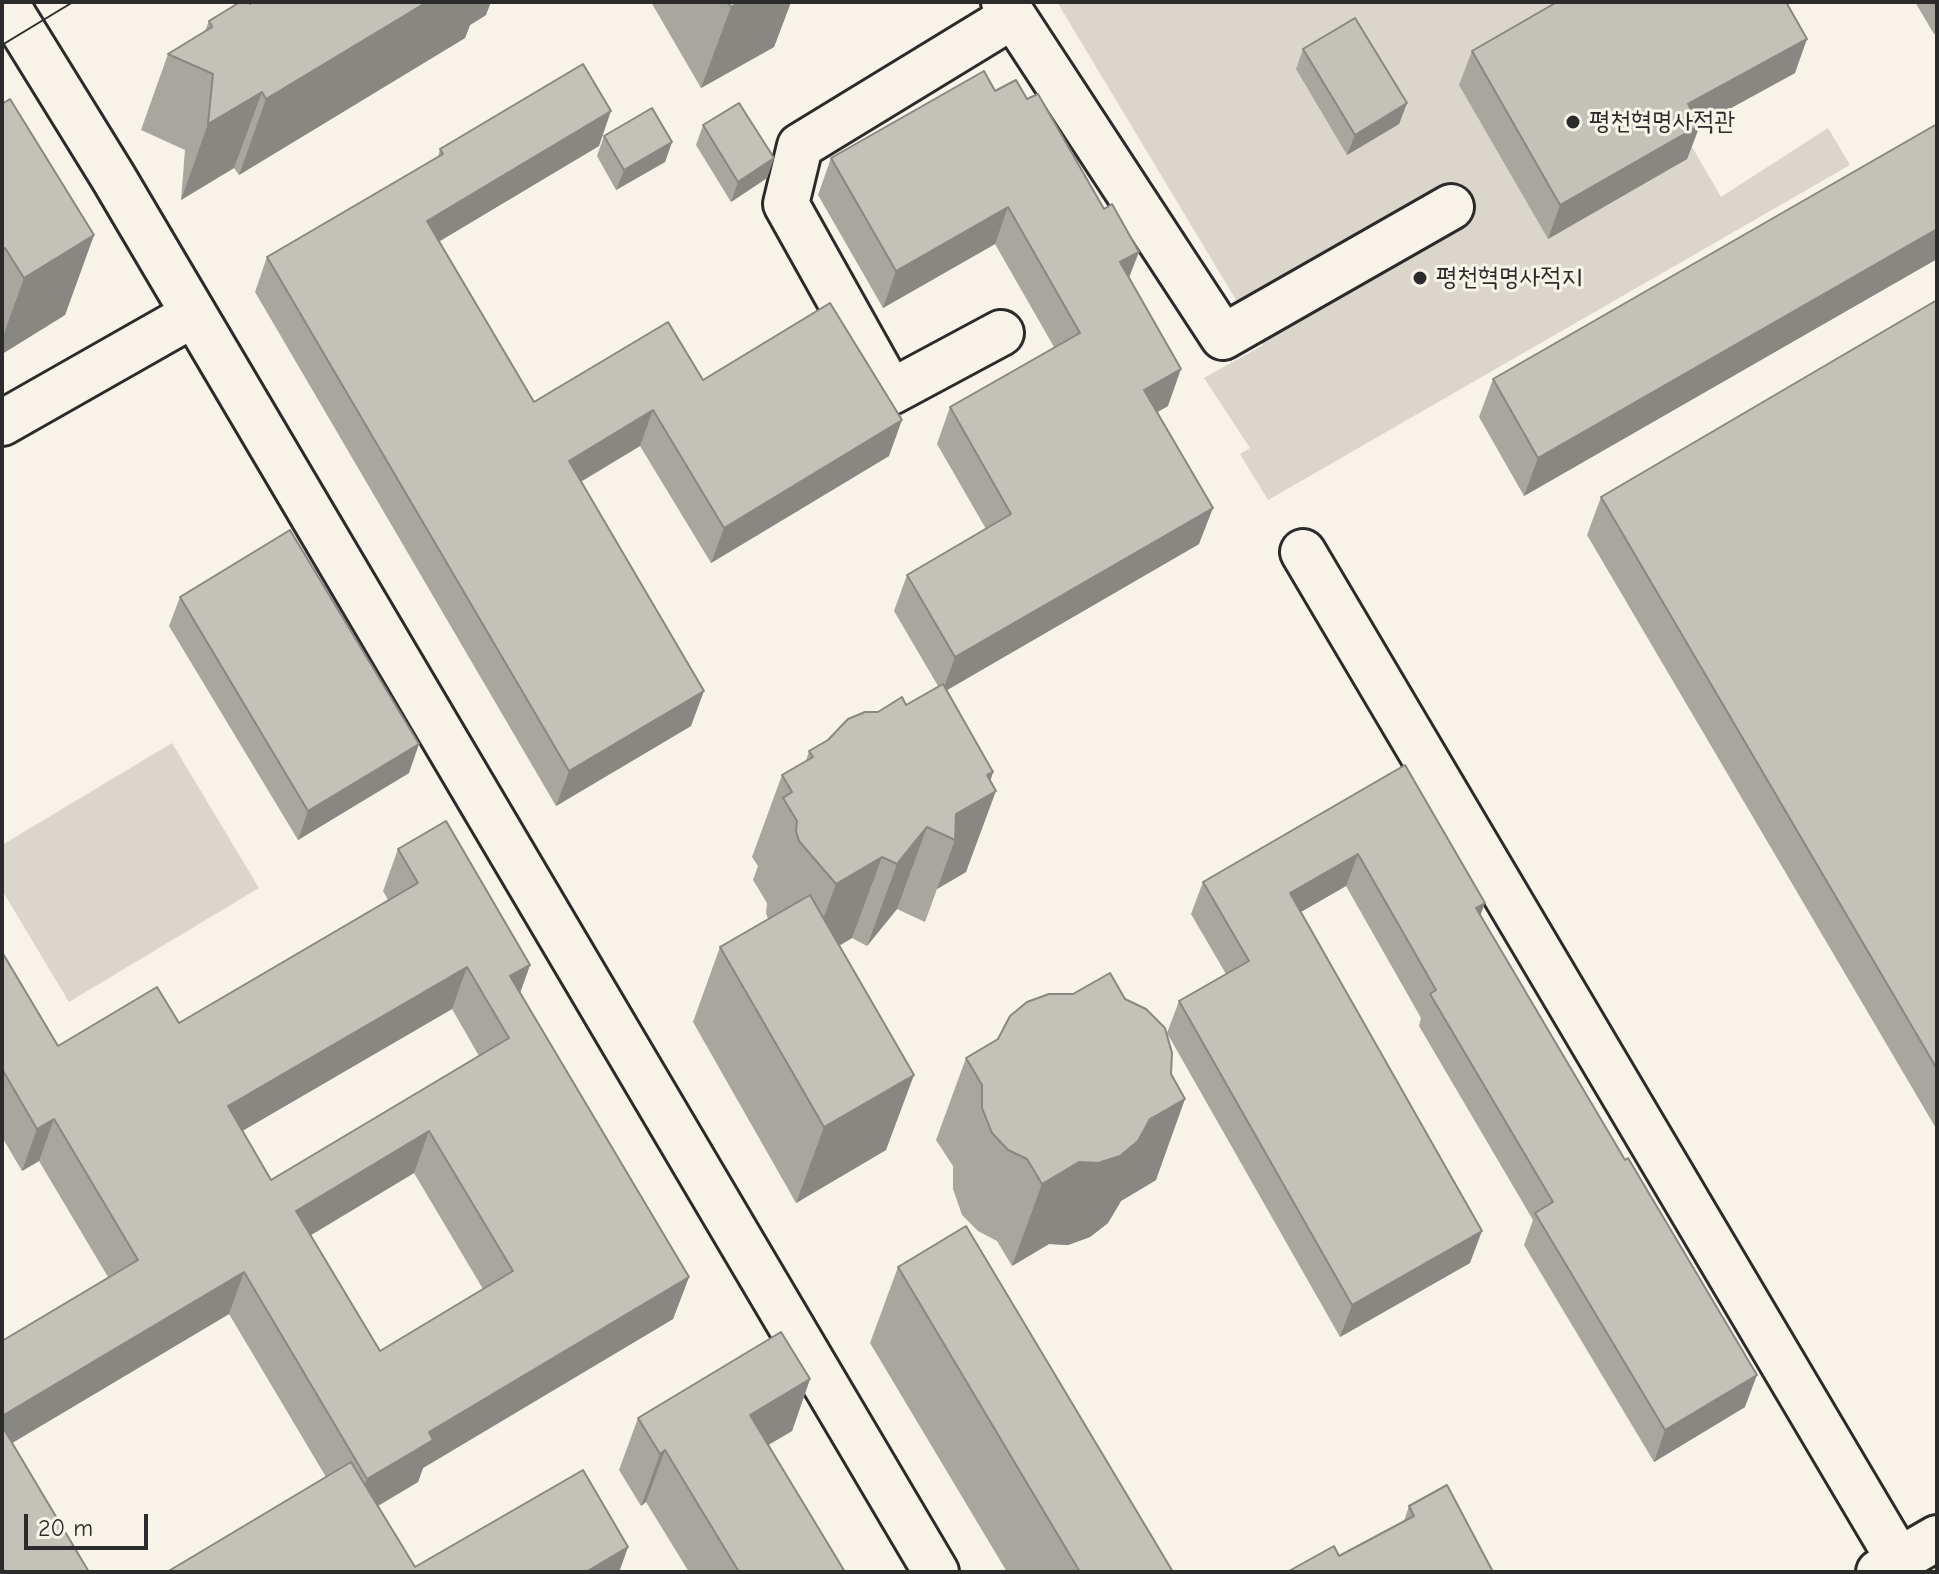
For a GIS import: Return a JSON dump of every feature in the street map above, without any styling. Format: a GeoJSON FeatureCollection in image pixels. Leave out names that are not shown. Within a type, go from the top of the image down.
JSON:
{"type":"FeatureCollection","features":[{"type":"Feature","properties":{"kind":"street"},"geometry":{"type":"LineString","coordinates":[[5,2],[194,314],[936,1572]]}},
{"type":"Feature","properties":{"kind":"street"},"geometry":{"type":"LineString","coordinates":[[1001,333],[891,392],[786,204],[800,146],[1009,9],[1223,337],[1451,207]]}},
{"type":"Feature","properties":{"kind":"street"},"geometry":{"type":"LineString","coordinates":[[2,423],[194,314]]}},
{"type":"Feature","properties":{"kind":"street"},"geometry":{"type":"LineString","coordinates":[[1303,552],[1889,1566],[1937,1538]]}},
{"type":"Feature","properties":{"kind":"shaded area","name":"평천혁명사적지"},"geometry":{"type":"Polygon","coordinates":[[[1057,2],[1631,2],[1684,133],[1721,197],[1828,128],[1850,165],[1268,500],[1240,454],[1250,448],[1204,378],[1263,345],[1057,2]]]}},
{"type":"Feature","properties":{"kind":"shaded area"},"geometry":{"type":"Polygon","coordinates":[[[172,743],[259,888],[69,1002],[2,890],[2,845],[172,743]]]}},
{"type":"Feature","properties":{"kind":"building"},"geometry":{"type":"Polygon","coordinates":[[[240,2],[427,2],[266,99],[262,92],[208,124],[213,74],[168,54],[212,27],[209,21],[240,2]]]}},
{"type":"Feature","properties":{"kind":"building"},"geometry":{"type":"Polygon","coordinates":[[[1557,2],[1786,2],[1807,39],[1688,104],[1700,125],[1560,205],[1472,51],[1557,2]]]}},
{"type":"Feature","properties":{"kind":"building"},"geometry":{"type":"Polygon","coordinates":[[[1355,18],[1407,103],[1355,135],[1303,49],[1355,18]]]}},
{"type":"Feature","properties":{"kind":"building"},"geometry":{"type":"Polygon","coordinates":[[[583,64],[611,111],[427,221],[534,402],[668,322],[703,380],[830,303],[902,420],[724,528],[653,410],[569,461],[704,691],[569,771],[267,257],[443,154],[440,149],[583,64]]]}},
{"type":"Feature","properties":{"kind":"building"},"geometry":{"type":"Polygon","coordinates":[[[984,71],[995,91],[1016,80],[1027,99],[1038,94],[1104,209],[1112,204],[1139,252],[1120,262],[1181,369],[1144,390],[1213,508],[955,657],[907,575],[1011,514],[950,407],[1080,333],[1008,207],[896,271],[831,158],[984,71]]]}},
{"type":"Feature","properties":{"kind":"building"},"geometry":{"type":"Polygon","coordinates":[[[10,99],[94,235],[24,278],[5,248],[2,250],[2,104],[10,99]]]}},
{"type":"Feature","properties":{"kind":"building"},"geometry":{"type":"Polygon","coordinates":[[[739,103],[774,158],[738,182],[703,125],[739,103]]]}},
{"type":"Feature","properties":{"kind":"building"},"geometry":{"type":"Polygon","coordinates":[[[652,108],[672,142],[624,170],[604,136],[652,108]]]}},
{"type":"Feature","properties":{"kind":"building"},"geometry":{"type":"Polygon","coordinates":[[[1937,124],[1937,229],[1538,458],[1493,379],[1937,124]]]}},
{"type":"Feature","properties":{"kind":"building"},"geometry":{"type":"Polygon","coordinates":[[[1937,300],[1937,1069],[1601,497],[1937,300]]]}},
{"type":"Feature","properties":{"kind":"building"},"geometry":{"type":"Polygon","coordinates":[[[290,530],[419,744],[308,811],[180,597],[290,530]]]}},
{"type":"Feature","properties":{"kind":"building"},"geometry":{"type":"Polygon","coordinates":[[[943,684],[993,772],[987,775],[996,791],[956,814],[955,840],[927,827],[897,864],[882,857],[836,884],[799,841],[797,821],[783,798],[792,792],[782,775],[813,757],[809,751],[828,740],[848,719],[865,712],[878,712],[902,697],[906,705],[943,684]]]}},
{"type":"Feature","properties":{"kind":"building"},"geometry":{"type":"Polygon","coordinates":[[[1405,765],[1485,903],[1476,908],[1757,1375],[1665,1430],[1535,1213],[1553,1202],[1430,994],[1436,990],[1358,854],[1290,893],[1482,1231],[1352,1305],[1179,1001],[1249,961],[1203,882],[1405,765]]]}},
{"type":"Feature","properties":{"kind":"building"},"geometry":{"type":"Polygon","coordinates":[[[446,821],[530,965],[510,976],[689,1277],[429,1432],[433,1440],[367,1479],[244,1272],[2,1416],[2,1341],[138,1260],[54,1119],[37,1129],[2,1069],[2,952],[58,1046],[157,987],[179,1023],[418,883],[398,849],[446,821]],[[467,967],[228,1106],[271,1180],[509,1038],[467,967]],[[429,1131],[296,1211],[380,1351],[513,1271],[429,1131]]]}},
{"type":"Feature","properties":{"kind":"building"},"geometry":{"type":"Polygon","coordinates":[[[810,895],[914,1075],[824,1127],[720,947],[810,895]]]}},
{"type":"Feature","properties":{"kind":"building"},"geometry":{"type":"Polygon","coordinates":[[[1110,973],[1125,999],[1146,1009],[1165,1028],[1172,1053],[1171,1074],[1185,1099],[1150,1119],[1138,1141],[1120,1156],[1098,1163],[1079,1162],[1042,1184],[1027,1159],[1008,1150],[992,1133],[982,1108],[982,1085],[966,1058],[998,1039],[1010,1016],[1027,1002],[1049,994],[1073,994],[1110,973]]]}},
{"type":"Feature","properties":{"kind":"building"},"geometry":{"type":"Polygon","coordinates":[[[966,1226],[1173,1572],[1080,1572],[898,1267],[966,1226]]]}},
{"type":"Feature","properties":{"kind":"building"},"geometry":{"type":"Polygon","coordinates":[[[781,1332],[810,1379],[750,1415],[845,1572],[739,1572],[665,1450],[660,1454],[638,1418],[781,1332]]]}},
{"type":"Feature","properties":{"kind":"building"},"geometry":{"type":"Polygon","coordinates":[[[2,1426],[89,1572],[5,1572],[2,1567],[2,1426]]]}},
{"type":"Feature","properties":{"kind":"building"},"geometry":{"type":"Polygon","coordinates":[[[351,1462],[415,1567],[583,1470],[628,1547],[586,1572],[167,1572],[351,1462]]]}},
{"type":"Feature","properties":{"kind":"building"},"geometry":{"type":"Polygon","coordinates":[[[1447,1485],[1493,1572],[1289,1571],[1334,1546],[1339,1556],[1414,1516],[1409,1506],[1447,1485]]]}},
{"type":"Feature","properties":{"kind":"tram line"},"geometry":{"type":"LineString","coordinates":[[2,45],[73,2]]}},
{"type":"Feature","properties":{"kind":"place","name":"평천혁명사적관"},"geometry":{"type":"Point","coordinates":[1573,122]}},
{"type":"Feature","properties":{"kind":"place","name":"평천혁명사적지"},"geometry":{"type":"Point","coordinates":[1420,278]}}]}
